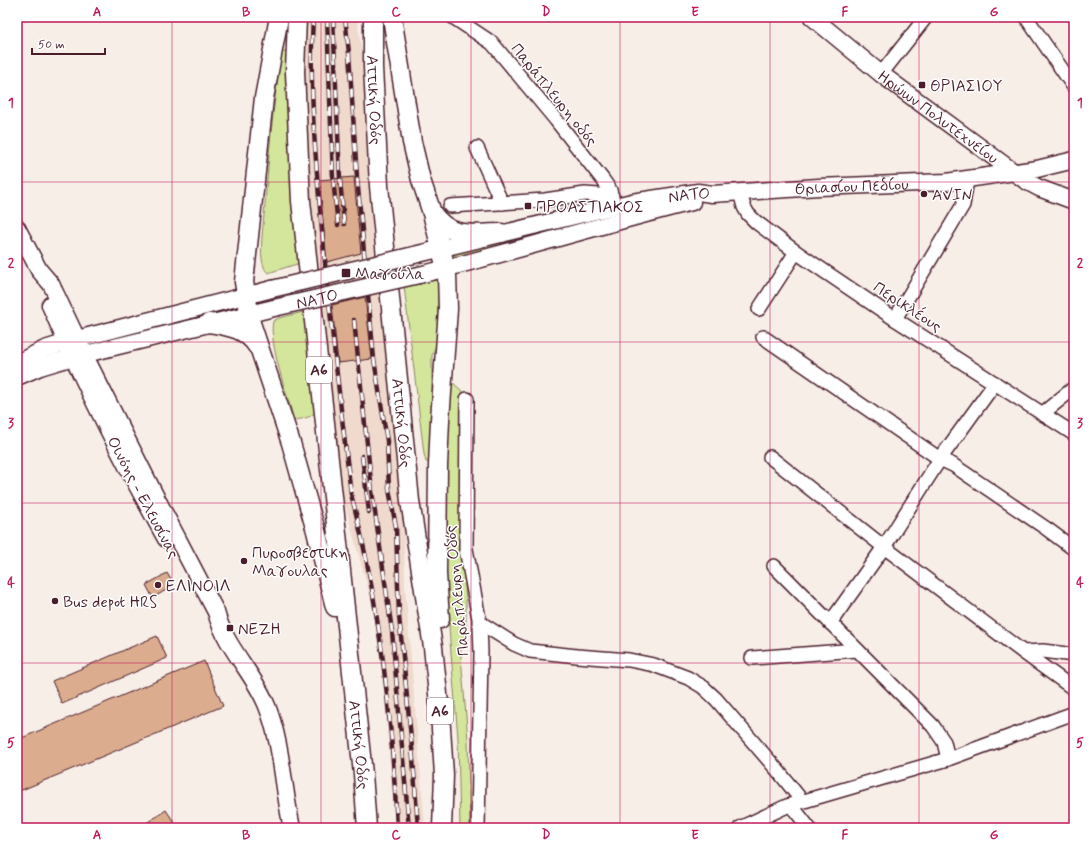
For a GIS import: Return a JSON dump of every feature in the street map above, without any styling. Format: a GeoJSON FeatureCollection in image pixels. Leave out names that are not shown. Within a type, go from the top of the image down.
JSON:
{"type":"FeatureCollection","features":[{"type":"Feature","properties":{"kind":"highway"},"geometry":{"type":"LineString","coordinates":[[279,17],[264,98],[244,275],[246,296],[249,313],[260,352],[291,443],[316,531],[333,598],[342,658],[357,722]]}},
{"type":"Feature","properties":{"kind":"highway","name":"Αττική Οδός"},"geometry":{"type":"LineString","coordinates":[[297,17],[295,72],[301,201],[367,828]]}},
{"type":"Feature","properties":{"kind":"highway","name":"Αττική Οδός"},"geometry":{"type":"LineString","coordinates":[[373,17],[373,67],[379,186],[410,501],[433,647],[440,713],[444,775],[442,828]]}},
{"type":"Feature","properties":{"kind":"highway"},"geometry":{"type":"LineString","coordinates":[[392,17],[412,142],[421,180],[447,268],[448,310],[438,466],[437,574],[440,619],[433,647]]}},
{"type":"Feature","properties":{"kind":"highway"},"geometry":{"type":"LineString","coordinates":[[432,213],[439,223],[447,229],[458,233],[502,233]]}},
{"type":"Feature","properties":{"kind":"highway"},"geometry":{"type":"LineString","coordinates":[[209,323],[240,330],[253,341],[260,352]]}},
{"type":"Feature","properties":{"kind":"main road","name":"Ηρώων Πολυτεχνείου"},"geometry":{"type":"LineString","coordinates":[[812,17],[882,74],[1026,181],[1039,188],[1074,201]]}},
{"type":"Feature","properties":{"kind":"main road","name":"Θριασίου Πεδίου"},"geometry":{"type":"LineString","coordinates":[[1015,173],[1032,162],[1074,151]]}},
{"type":"Feature","properties":{"kind":"main road","name":"Θριασίου Πεδίου"},"geometry":{"type":"LineString","coordinates":[[712,194],[819,187],[946,182],[1015,173],[1074,160]]}},
{"type":"Feature","properties":{"kind":"main road","name":"ΝΑΤΟ"},"geometry":{"type":"LineString","coordinates":[[17,362],[45,349],[72,341],[272,289],[502,233],[612,202],[698,192],[712,194]]}},
{"type":"Feature","properties":{"kind":"main road","name":"ΝΑΤΟ"},"geometry":{"type":"LineString","coordinates":[[17,377],[40,367],[79,356],[249,313],[447,268],[551,241],[627,218],[696,201],[712,194]]}},
{"type":"Feature","properties":{"kind":"main road"},"geometry":{"type":"LineString","coordinates":[[17,228],[39,270],[42,289],[79,356]]}},
{"type":"Feature","properties":{"kind":"main road"},"geometry":{"type":"LineString","coordinates":[[97,379],[96,367],[99,360],[114,347]]}},
{"type":"Feature","properties":{"kind":"main road","name":"Οινόης - Ελευσίνας"},"geometry":{"type":"LineString","coordinates":[[79,356],[97,379],[216,612],[223,632],[267,706],[281,761],[292,828]]}},
{"type":"Feature","properties":{"kind":"main road","name":"Οινόης - Ελευσίνας"},"geometry":{"type":"LineString","coordinates":[[79,356],[115,443],[208,616],[223,632]]}},
{"type":"Feature","properties":{"kind":"street","name":"Παράπλευρη οδός"},"geometry":{"type":"LineString","coordinates":[[453,17],[492,43],[578,148],[610,190],[612,202]]}},
{"type":"Feature","properties":{"kind":"street"},"geometry":{"type":"LineString","coordinates":[[882,74],[926,17]]}},
{"type":"Feature","properties":{"kind":"street"},"geometry":{"type":"LineString","coordinates":[[1026,17],[1074,87]]}},
{"type":"Feature","properties":{"kind":"street"},"geometry":{"type":"LineString","coordinates":[[477,148],[502,203]]}},
{"type":"Feature","properties":{"kind":"street"},"geometry":{"type":"LineString","coordinates":[[895,319],[963,204],[967,180]]}},
{"type":"Feature","properties":{"kind":"street","name":"Περικλέους"},"geometry":{"type":"LineString","coordinates":[[740,192],[744,207],[748,214],[756,222],[796,252],[895,319],[1074,434]]}},
{"type":"Feature","properties":{"kind":"street"},"geometry":{"type":"LineString","coordinates":[[450,206],[545,200],[585,194],[612,202]]}},
{"type":"Feature","properties":{"kind":"street"},"geometry":{"type":"LineString","coordinates":[[759,309],[796,252]]}},
{"type":"Feature","properties":{"kind":"street"},"geometry":{"type":"LineString","coordinates":[[763,337],[940,459],[953,465],[1047,529],[1074,549]]}},
{"type":"Feature","properties":{"kind":"street"},"geometry":{"type":"LineString","coordinates":[[830,623],[884,547],[940,459],[995,383]]}},
{"type":"Feature","properties":{"kind":"street"},"geometry":{"type":"LineString","coordinates":[[1042,414],[1074,388]]}},
{"type":"Feature","properties":{"kind":"street","name":"Παράπλευρη Οδός"},"geometry":{"type":"LineString","coordinates":[[467,399],[466,549],[479,622],[481,652],[478,828]]}},
{"type":"Feature","properties":{"kind":"street"},"geometry":{"type":"LineString","coordinates":[[770,457],[884,547],[1074,689]]}},
{"type":"Feature","properties":{"kind":"street"},"geometry":{"type":"LineString","coordinates":[[774,566],[933,726],[944,742],[948,759]]}},
{"type":"Feature","properties":{"kind":"street"},"geometry":{"type":"LineString","coordinates":[[479,622],[514,644],[530,651],[570,656],[629,660],[654,665],[688,678],[703,687],[716,699],[779,772],[797,803],[809,828]]}},
{"type":"Feature","properties":{"kind":"street"},"geometry":{"type":"LineString","coordinates":[[752,658],[857,650]]}},
{"type":"Feature","properties":{"kind":"street"},"geometry":{"type":"LineString","coordinates":[[1023,652],[1074,655]]}},
{"type":"Feature","properties":{"kind":"street"},"geometry":{"type":"LineString","coordinates":[[740,828],[797,803],[948,759],[1074,712]]}},
{"type":"Feature","properties":{"kind":"shaded area"},"geometry":{"type":"Polygon","coordinates":[[[305,17],[357,17],[362,53],[368,176],[374,249],[404,524],[405,586],[425,828],[395,828],[384,689],[375,614],[342,495],[324,365],[313,266],[300,55],[305,17]]]}},
{"type":"Feature","properties":{"kind":"green space"},"geometry":{"type":"Polygon","coordinates":[[[282,52],[288,52],[300,263],[268,273],[262,259],[262,239],[276,90],[282,52]]]}},
{"type":"Feature","properties":{"kind":"green space"},"geometry":{"type":"Polygon","coordinates":[[[622,209],[623,215],[456,259],[454,253],[622,209]]]}},
{"type":"Feature","properties":{"kind":"green space"},"geometry":{"type":"Polygon","coordinates":[[[436,279],[438,281],[438,341],[432,355],[431,462],[426,462],[404,286],[436,279]]]}},
{"type":"Feature","properties":{"kind":"green space"},"geometry":{"type":"Polygon","coordinates":[[[303,312],[316,409],[311,416],[294,420],[279,370],[272,331],[273,321],[303,312]]]}},
{"type":"Feature","properties":{"kind":"green space"},"geometry":{"type":"Polygon","coordinates":[[[452,382],[462,391],[464,400],[460,525],[466,599],[466,643],[460,644],[468,740],[470,828],[460,828],[458,738],[447,593],[446,451],[452,382]]]}},
{"type":"Feature","properties":{"kind":"building"},"geometry":{"type":"Polygon","coordinates":[[[354,177],[361,253],[327,262],[319,180],[354,177]]]}},
{"type":"Feature","properties":{"kind":"building"},"geometry":{"type":"Polygon","coordinates":[[[365,297],[372,359],[338,363],[332,305],[365,297]]]}},
{"type":"Feature","properties":{"kind":"building"},"geometry":{"type":"Polygon","coordinates":[[[167,573],[174,585],[153,598],[146,585],[167,573]]]}},
{"type":"Feature","properties":{"kind":"building"},"geometry":{"type":"Polygon","coordinates":[[[157,636],[167,658],[62,704],[52,681],[157,636]]]}},
{"type":"Feature","properties":{"kind":"building"},"geometry":{"type":"Polygon","coordinates":[[[204,661],[223,706],[17,792],[17,740],[204,661]]]}},
{"type":"Feature","properties":{"kind":"building"},"geometry":{"type":"Polygon","coordinates":[[[166,810],[178,828],[139,828],[166,810]]]}},
{"type":"Feature","properties":{"kind":"railway"},"geometry":{"type":"LineString","coordinates":[[313,17],[313,118],[328,288],[351,494],[370,576],[383,660],[392,744],[397,828]]}},
{"type":"Feature","properties":{"kind":"railway"},"geometry":{"type":"LineString","coordinates":[[327,17],[333,179],[338,225]]}},
{"type":"Feature","properties":{"kind":"railway"},"geometry":{"type":"LineString","coordinates":[[333,17],[340,179],[344,224]]}},
{"type":"Feature","properties":{"kind":"railway"},"geometry":{"type":"LineString","coordinates":[[345,17],[349,53],[357,177],[374,359],[387,441],[389,489],[396,527],[399,616],[413,758],[418,828]]}},
{"type":"Feature","properties":{"kind":"railway"},"geometry":{"type":"LineString","coordinates":[[354,320],[372,491],[392,631],[409,828]]}},
{"type":"Feature","properties":{"kind":"railway"},"geometry":{"type":"LineString","coordinates":[[362,456],[369,512]]}},
{"type":"Feature","properties":{"kind":"place","name":"ΘΡΙΑΣΙΟΥ"},"geometry":{"type":"Point","coordinates":[922,85]}},
{"type":"Feature","properties":{"kind":"place","name":"AVIN"},"geometry":{"type":"Point","coordinates":[924,194]}},
{"type":"Feature","properties":{"kind":"place","name":"ΠΡΟΑΣΤΙΑΚΟΣ"},"geometry":{"type":"Point","coordinates":[528,206]}},
{"type":"Feature","properties":{"kind":"place","name":"Μαγούλα"},"geometry":{"type":"Point","coordinates":[346,273]}},
{"type":"Feature","properties":{"kind":"place","name":"Πυροσβεστικη Μαγουλας"},"geometry":{"type":"Point","coordinates":[244,561]}},
{"type":"Feature","properties":{"kind":"place","name":"ΕΛΙΝΟΙΛ"},"geometry":{"type":"Point","coordinates":[158,585]}},
{"type":"Feature","properties":{"kind":"place","name":"Bus depot HRS"},"geometry":{"type":"Point","coordinates":[55,601]}},
{"type":"Feature","properties":{"kind":"place","name":"ΝΕΖΗ"},"geometry":{"type":"Point","coordinates":[230,628]}}]}
